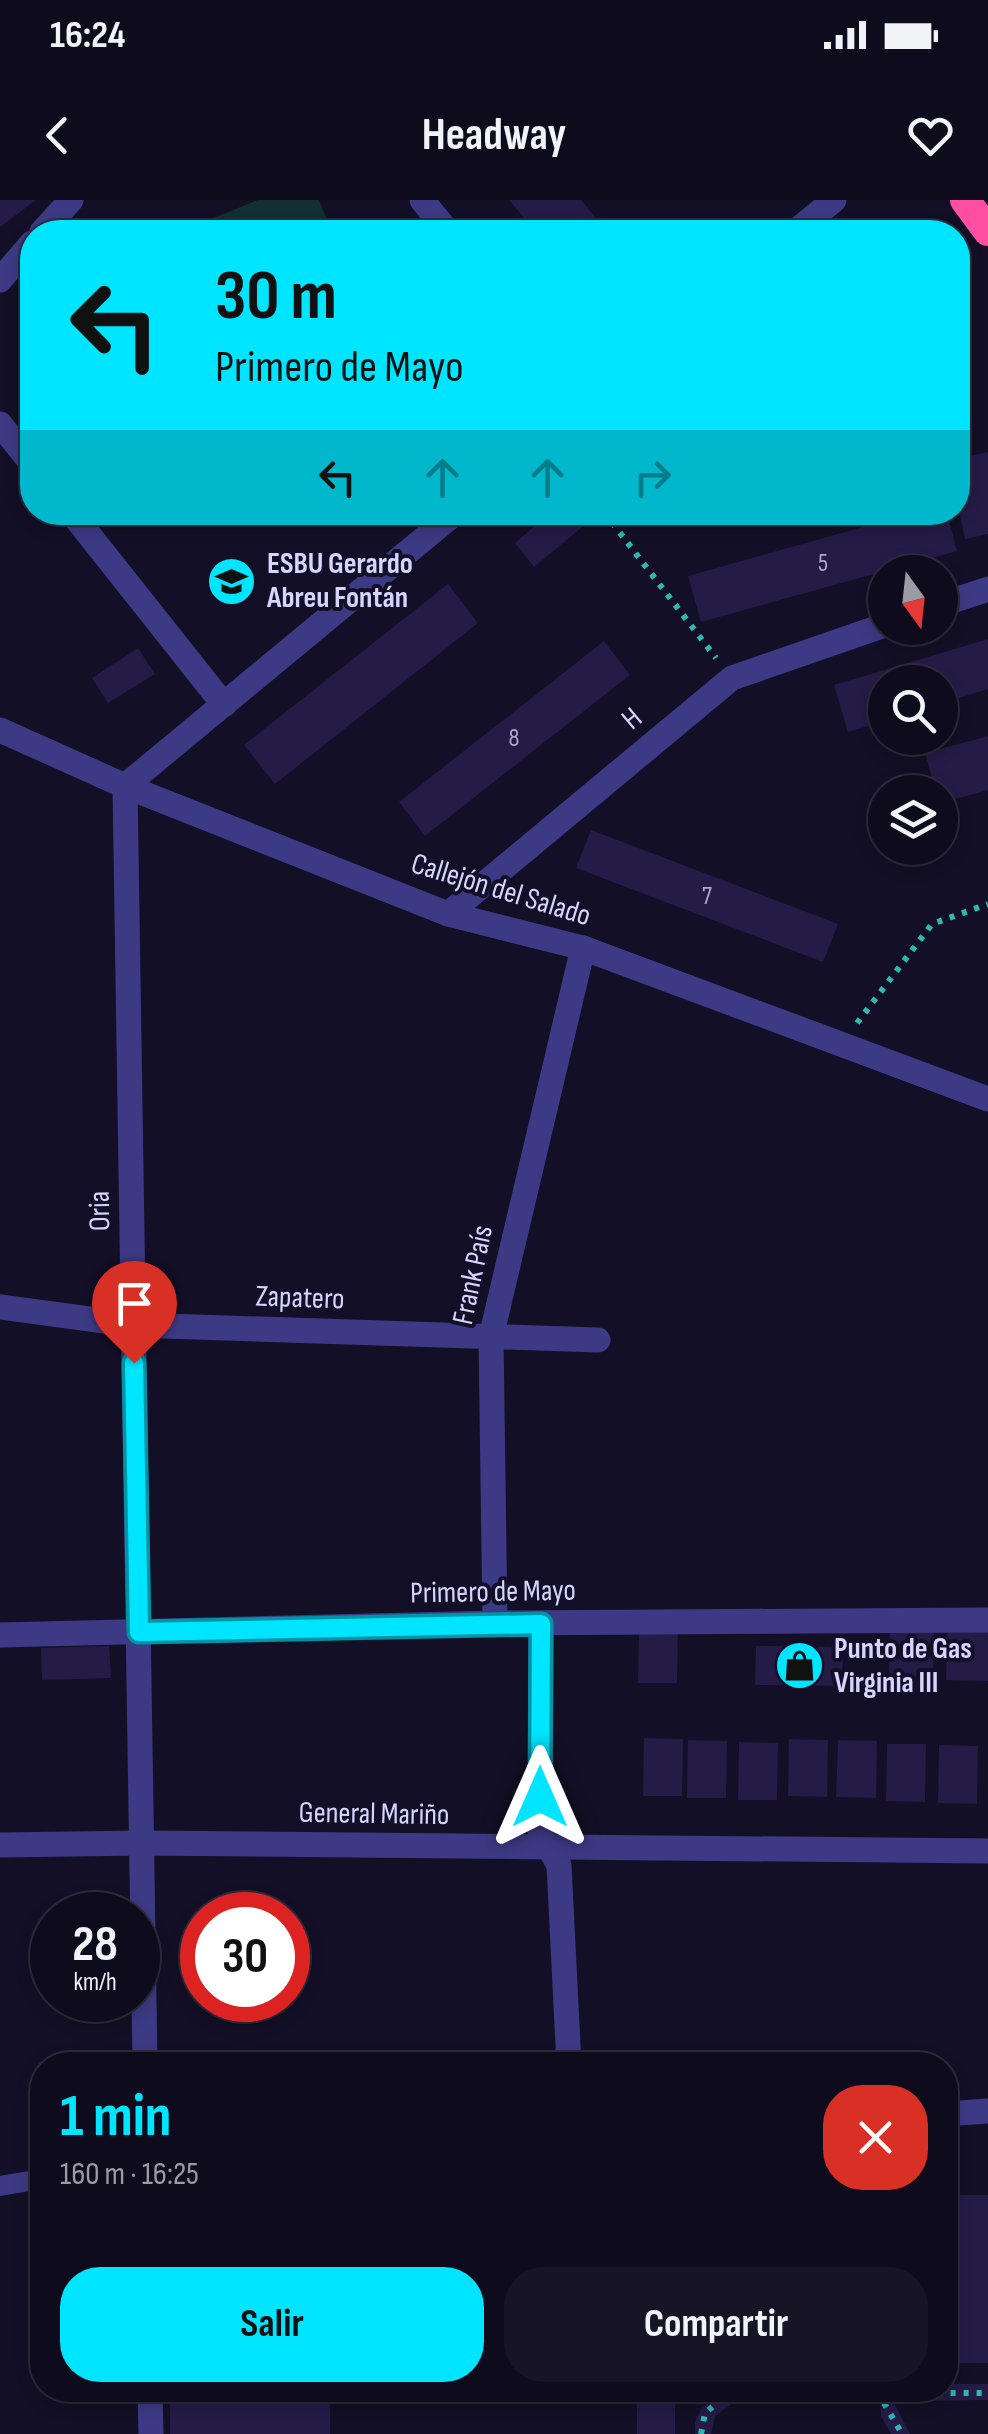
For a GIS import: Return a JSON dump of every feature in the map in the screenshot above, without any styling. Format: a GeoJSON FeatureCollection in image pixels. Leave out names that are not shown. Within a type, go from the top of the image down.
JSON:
{"type":"FeatureCollection","features":[{"type":"Feature","properties":{"kind":"highway"},"geometry":{"type":"LineString","coordinates":[[965,200],[988,231]]}},
{"type":"Feature","properties":{"kind":"street"},"geometry":{"type":"LineString","coordinates":[[53,220],[71,200]]}},
{"type":"Feature","properties":{"kind":"street"},"geometry":{"type":"LineString","coordinates":[[422,200],[438,220]]}},
{"type":"Feature","properties":{"kind":"street"},"geometry":{"type":"LineString","coordinates":[[810,220],[834,200]]}},
{"type":"Feature","properties":{"kind":"street"},"geometry":{"type":"LineString","coordinates":[[0,280],[20,257]]}},
{"type":"Feature","properties":{"kind":"street"},"geometry":{"type":"LineString","coordinates":[[0,424],[20,449]]}},
{"type":"Feature","properties":{"kind":"street"},"geometry":{"type":"LineString","coordinates":[[81,525],[224,705]]}},
{"type":"Feature","properties":{"kind":"street"},"geometry":{"type":"LineString","coordinates":[[126,786],[440,525]]}},
{"type":"Feature","properties":{"kind":"street"},"geometry":{"type":"LineString","coordinates":[[958,600],[988,589]]}},
{"type":"Feature","properties":{"kind":"street","name":"H"},"geometry":{"type":"LineString","coordinates":[[448,914],[732,678],[868,630]]}},
{"type":"Feature","properties":{"kind":"street","name":"Callejón del Salado"},"geometry":{"type":"LineString","coordinates":[[0,730],[126,786],[448,914],[583,948],[988,1099]]}},
{"type":"Feature","properties":{"kind":"street","name":"Oria"},"geometry":{"type":"LineString","coordinates":[[126,786],[145,2052]]}},
{"type":"Feature","properties":{"kind":"street","name":"Frank País"},"geometry":{"type":"LineString","coordinates":[[496,1624],[491,1337],[583,948]]}},
{"type":"Feature","properties":{"kind":"street","name":"Zapatero"},"geometry":{"type":"LineString","coordinates":[[0,1307],[134,1325],[598,1340]]}},
{"type":"Feature","properties":{"kind":"street","name":"Primero de Mayo"},"geometry":{"type":"LineString","coordinates":[[0,1635],[496,1624],[988,1620]]}},
{"type":"Feature","properties":{"kind":"street"},"geometry":{"type":"LineString","coordinates":[[541,1624],[540,1832],[559,1866],[567,2052]]}},
{"type":"Feature","properties":{"kind":"street","name":"General Mariño"},"geometry":{"type":"LineString","coordinates":[[0,1845],[988,1851]]}},
{"type":"Feature","properties":{"kind":"street"},"geometry":{"type":"LineString","coordinates":[[958,2113],[988,2111]]}},
{"type":"Feature","properties":{"kind":"street"},"geometry":{"type":"LineString","coordinates":[[150,2402],[151,2434]]}},
{"type":"Feature","properties":{"kind":"lane"},"geometry":{"type":"LineString","coordinates":[[0,2186],[30,2182]]}},
{"type":"Feature","properties":{"kind":"path"},"geometry":{"type":"LineString","coordinates":[[614,525],[732,678]]}},
{"type":"Feature","properties":{"kind":"path"},"geometry":{"type":"LineString","coordinates":[[840,1045],[932,924],[988,904]]}},
{"type":"Feature","properties":{"kind":"path"},"geometry":{"type":"LineString","coordinates":[[958,2392],[988,2392]]}},
{"type":"Feature","properties":{"kind":"path"},"geometry":{"type":"LineString","coordinates":[[701,2434],[705,2413],[718,2402]]}},
{"type":"Feature","properties":{"kind":"path"},"geometry":{"type":"LineString","coordinates":[[884,2402],[902,2434]]}},
{"type":"Feature","properties":{"kind":"green space"},"geometry":{"type":"Polygon","coordinates":[[[258,200],[319,200],[327,220],[209,220],[258,200]]]}},
{"type":"Feature","properties":{"kind":"building"},"geometry":{"type":"Polygon","coordinates":[[[0,200],[36,200],[0,227],[0,200]]]}},
{"type":"Feature","properties":{"kind":"building"},"geometry":{"type":"Polygon","coordinates":[[[509,200],[581,200],[597,220],[526,220],[509,200]]]}},
{"type":"Feature","properties":{"kind":"building"},"geometry":{"type":"Polygon","coordinates":[[[988,452],[988,534],[965,539],[962,525],[970,525],[970,456],[988,452]]]}},
{"type":"Feature","properties":{"kind":"building"},"geometry":{"type":"Polygon","coordinates":[[[536,525],[585,525],[534,567],[515,543],[536,525]]]}},
{"type":"Feature","properties":{"kind":"building"},"geometry":{"type":"Polygon","coordinates":[[[870,525],[950,525],[957,551],[943,555],[868,555],[868,576],[701,622],[688,576],[870,525]]]}},
{"type":"Feature","properties":{"kind":"building"},"geometry":{"type":"Polygon","coordinates":[[[448,584],[478,623],[275,784],[244,745],[448,584]]]}},
{"type":"Feature","properties":{"kind":"building"},"geometry":{"type":"Polygon","coordinates":[[[988,639],[988,689],[958,698],[958,665],[901,665],[988,639]]]}},
{"type":"Feature","properties":{"kind":"building"},"geometry":{"type":"Polygon","coordinates":[[[604,641],[630,675],[425,836],[399,802],[604,641]]]}},
{"type":"Feature","properties":{"kind":"building"},"geometry":{"type":"Polygon","coordinates":[[[138,648],[155,674],[108,703],[92,678],[138,648]]]}},
{"type":"Feature","properties":{"kind":"building"},"geometry":{"type":"Polygon","coordinates":[[[868,675],[868,726],[848,732],[834,685],[868,675]]]}},
{"type":"Feature","properties":{"kind":"building"},"geometry":{"type":"Polygon","coordinates":[[[988,736],[988,790],[958,798],[958,775],[931,775],[926,755],[958,755],[958,744],[988,736]]]}},
{"type":"Feature","properties":{"kind":"building"},"geometry":{"type":"Polygon","coordinates":[[[591,830],[838,924],[823,962],[576,868],[591,830]]]}},
{"type":"Feature","properties":{"kind":"building"},"geometry":{"type":"Polygon","coordinates":[[[639,1626],[678,1626],[677,1683],[638,1683],[639,1626]]]}},
{"type":"Feature","properties":{"kind":"building"},"geometry":{"type":"Polygon","coordinates":[[[890,1626],[934,1627],[933,1680],[889,1679],[890,1626]]]}},
{"type":"Feature","properties":{"kind":"building"},"geometry":{"type":"Polygon","coordinates":[[[948,1627],[988,1629],[988,1681],[946,1680],[948,1627]]]}},
{"type":"Feature","properties":{"kind":"building"},"geometry":{"type":"Polygon","coordinates":[[[109,1646],[111,1678],[42,1680],[41,1648],[109,1646]]]}},
{"type":"Feature","properties":{"kind":"building","name":"Punto de Gas Virginia III"},"geometry":{"type":"Polygon","coordinates":[[[756,1646],[843,1647],[842,1686],[755,1685],[756,1646]]]}},
{"type":"Feature","properties":{"kind":"building"},"geometry":{"type":"Polygon","coordinates":[[[644,1738],[683,1739],[682,1796],[643,1796],[644,1738]]]}},
{"type":"Feature","properties":{"kind":"building"},"geometry":{"type":"Polygon","coordinates":[[[789,1739],[828,1740],[827,1797],[788,1796],[789,1739]]]}},
{"type":"Feature","properties":{"kind":"building"},"geometry":{"type":"Polygon","coordinates":[[[688,1740],[727,1741],[726,1798],[687,1798],[688,1740]]]}},
{"type":"Feature","properties":{"kind":"building"},"geometry":{"type":"Polygon","coordinates":[[[838,1740],[877,1741],[876,1798],[836,1797],[838,1740]]]}},
{"type":"Feature","properties":{"kind":"building"},"geometry":{"type":"Polygon","coordinates":[[[739,1742],[778,1743],[777,1800],[738,1800],[739,1742]]]}},
{"type":"Feature","properties":{"kind":"building"},"geometry":{"type":"Polygon","coordinates":[[[887,1744],[926,1744],[925,1802],[886,1801],[887,1744]]]}},
{"type":"Feature","properties":{"kind":"building"},"geometry":{"type":"Polygon","coordinates":[[[939,1745],[978,1746],[977,1804],[938,1803],[939,1745]]]}},
{"type":"Feature","properties":{"kind":"building"},"geometry":{"type":"Polygon","coordinates":[[[958,2195],[988,2195],[988,2363],[958,2363],[958,2195]]]}},
{"type":"Feature","properties":{"kind":"building"},"geometry":{"type":"Polygon","coordinates":[[[958,2384],[988,2384],[988,2400],[958,2400],[958,2384]]]}},
{"type":"Feature","properties":{"kind":"building"},"geometry":{"type":"Polygon","coordinates":[[[170,2402],[330,2402],[330,2434],[170,2434],[170,2402]]]}},
{"type":"Feature","properties":{"kind":"building"},"geometry":{"type":"Polygon","coordinates":[[[637,2402],[675,2402],[675,2434],[637,2434],[637,2402]]]}},
{"type":"Feature","properties":{"kind":"building"},"geometry":{"type":"Polygon","coordinates":[[[710,2402],[734,2402],[715,2416],[711,2434],[695,2434],[701,2409],[710,2402]]]}},
{"type":"Feature","properties":{"kind":"building"},"geometry":{"type":"Polygon","coordinates":[[[881,2402],[894,2402],[910,2434],[891,2434],[881,2416],[881,2402]]]}},
{"type":"Feature","properties":{"kind":"place","name":"ESBU Gerardo Abreu Fontán"},"geometry":{"type":"Point","coordinates":[232,581]}},
{"type":"Feature","properties":{"kind":"place","name":"Punto de Gas Virginia III"},"geometry":{"type":"Point","coordinates":[799,1666]}},
{"type":"Feature","properties":{"kind":"route"},"geometry":{"type":"LineString","coordinates":[[134,1363],[139,1632],[541,1624],[540,1797]]}}]}
